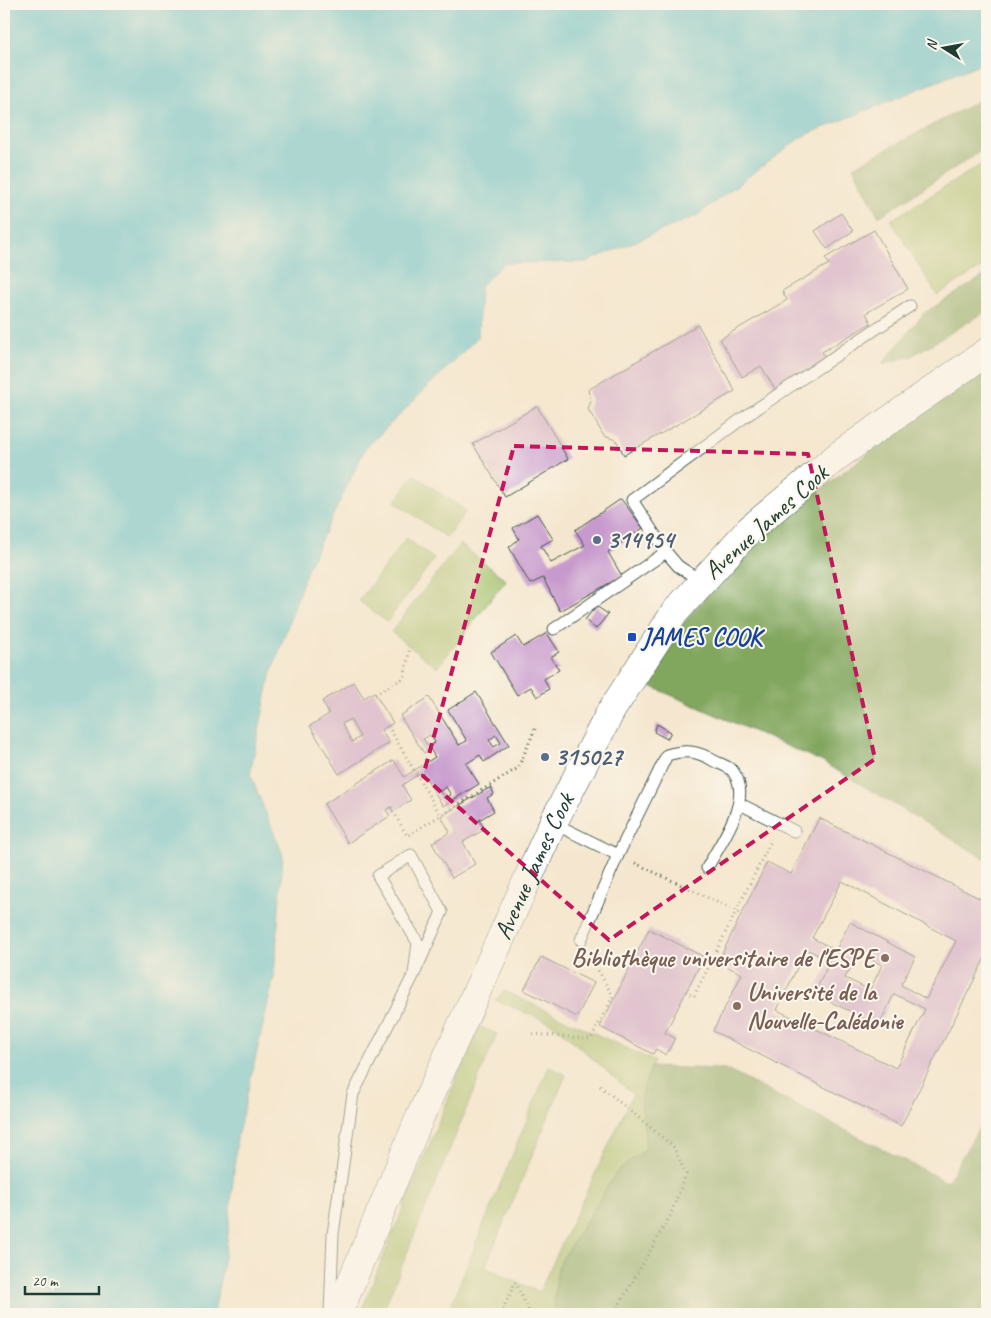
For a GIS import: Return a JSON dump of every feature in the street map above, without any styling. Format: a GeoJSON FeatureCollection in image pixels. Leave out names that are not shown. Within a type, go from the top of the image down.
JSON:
{"type":"FeatureCollection","features":[{"type":"Feature","properties":{"kind":"main road","name":"Avenue James Cook"},"geometry":{"type":"LineString","coordinates":[[338,1314],[420,1117],[553,823],[611,711],[675,612],[750,529],[839,455],[987,352]]}},
{"type":"Feature","properties":{"kind":"lane"},"geometry":{"type":"LineString","coordinates":[[701,581],[678,566],[666,552],[632,500],[743,418],[910,306]]}},
{"type":"Feature","properties":{"kind":"lane"},"geometry":{"type":"LineString","coordinates":[[554,629],[666,552]]}},
{"type":"Feature","properties":{"kind":"lane"},"geometry":{"type":"LineString","coordinates":[[581,940],[618,855],[667,755],[680,750],[698,752],[734,771],[741,789],[740,804],[707,868]]}},
{"type":"Feature","properties":{"kind":"lane"},"geometry":{"type":"LineString","coordinates":[[740,804],[794,831]]}},
{"type":"Feature","properties":{"kind":"lane"},"geometry":{"type":"LineString","coordinates":[[553,823],[618,855]]}},
{"type":"Feature","properties":{"kind":"lane"},"geometry":{"type":"LineString","coordinates":[[330,1314],[333,1234],[353,1094],[414,974],[442,912],[410,854],[378,876],[418,943],[414,974]]}},
{"type":"Feature","properties":{"kind":"path"},"geometry":{"type":"LineString","coordinates":[[375,694],[404,678],[410,647]]}},
{"type":"Feature","properties":{"kind":"path"},"geometry":{"type":"LineString","coordinates":[[388,726],[441,816]]}},
{"type":"Feature","properties":{"kind":"path"},"geometry":{"type":"LineString","coordinates":[[390,807],[407,836],[518,768],[535,729]]}},
{"type":"Feature","properties":{"kind":"path"},"geometry":{"type":"LineString","coordinates":[[686,992],[694,996],[780,824]]}},
{"type":"Feature","properties":{"kind":"path"},"geometry":{"type":"LineString","coordinates":[[650,870],[742,914]]}},
{"type":"Feature","properties":{"kind":"path"},"geometry":{"type":"LineString","coordinates":[[533,1034],[591,1039],[613,996],[581,940]]}},
{"type":"Feature","properties":{"kind":"path"},"geometry":{"type":"LineString","coordinates":[[600,1086],[673,1146],[686,1174],[670,1216],[614,1314]]}},
{"type":"Feature","properties":{"kind":"path"},"geometry":{"type":"LineString","coordinates":[[501,1314],[515,1282],[529,1311],[527,1314]]}},
{"type":"Feature","properties":{"kind":"highlighted area"},"geometry":{"type":"Polygon","coordinates":[[[514,446],[808,454],[875,759],[609,940],[423,776],[514,446]]]}},
{"type":"Feature","properties":{"kind":"green space"},"geometry":{"type":"Polygon","coordinates":[[[987,96],[987,147],[879,217],[853,167],[987,96]]]}},
{"type":"Feature","properties":{"kind":"green space"},"geometry":{"type":"Polygon","coordinates":[[[987,161],[987,264],[937,295],[891,220],[987,161]]]}},
{"type":"Feature","properties":{"kind":"green space"},"geometry":{"type":"Polygon","coordinates":[[[987,274],[987,311],[912,356],[882,364],[924,313],[987,274]]]}},
{"type":"Feature","properties":{"kind":"green space"},"geometry":{"type":"Polygon","coordinates":[[[987,371],[987,860],[823,762],[641,682],[692,613],[731,569],[764,537],[799,506],[873,450],[987,371]]]}},
{"type":"Feature","properties":{"kind":"green space"},"geometry":{"type":"Polygon","coordinates":[[[414,475],[466,511],[447,538],[395,502],[414,475]]]}},
{"type":"Feature","properties":{"kind":"green space"},"geometry":{"type":"Polygon","coordinates":[[[406,538],[434,559],[387,622],[359,601],[406,538]]]}},
{"type":"Feature","properties":{"kind":"green space"},"geometry":{"type":"Polygon","coordinates":[[[460,544],[506,580],[437,668],[391,632],[460,544]]]}},
{"type":"Feature","properties":{"kind":"green space"},"geometry":{"type":"Polygon","coordinates":[[[504,991],[654,1061],[641,1095],[646,1148],[616,1173],[558,1266],[553,1314],[447,1314],[549,1066],[566,1075],[485,1267],[539,1292],[633,1094],[553,1024],[495,1000],[504,991]]]}},
{"type":"Feature","properties":{"kind":"green space"},"geometry":{"type":"Polygon","coordinates":[[[478,1026],[497,1034],[382,1314],[360,1314],[478,1026]]]}},
{"type":"Feature","properties":{"kind":"green space"},"geometry":{"type":"Polygon","coordinates":[[[651,1067],[725,1069],[947,1182],[987,1114],[987,1314],[553,1314],[558,1266],[616,1173],[646,1148],[641,1095],[651,1067]]]}},
{"type":"Feature","properties":{"kind":"water"},"geometry":{"type":"Polygon","coordinates":[[[4,4],[987,4],[987,61],[801,137],[696,216],[586,262],[504,263],[480,286],[478,337],[365,449],[308,567],[270,677],[250,774],[283,855],[274,977],[237,1138],[228,1235],[214,1314],[4,1314],[4,4]]]}},
{"type":"Feature","properties":{"kind":"building"},"geometry":{"type":"Polygon","coordinates":[[[841,213],[853,231],[827,249],[815,231],[841,213]]]}},
{"type":"Feature","properties":{"kind":"building"},"geometry":{"type":"Polygon","coordinates":[[[874,230],[908,289],[866,313],[871,323],[822,352],[828,362],[776,391],[761,366],[742,377],[720,339],[787,300],[782,291],[829,264],[825,258],[874,230]]]}},
{"type":"Feature","properties":{"kind":"building"},"geometry":{"type":"Polygon","coordinates":[[[698,325],[735,391],[624,455],[616,440],[604,436],[588,409],[591,401],[588,390],[698,325]]]}},
{"type":"Feature","properties":{"kind":"building"},"geometry":{"type":"Polygon","coordinates":[[[537,406],[568,459],[505,497],[473,444],[537,406]]]}},
{"type":"Feature","properties":{"kind":"building"},"geometry":{"type":"Polygon","coordinates":[[[621,499],[643,528],[608,552],[622,576],[560,611],[543,578],[530,584],[509,547],[519,539],[513,528],[537,514],[553,539],[541,546],[551,563],[585,545],[575,530],[621,499]]]}},
{"type":"Feature","properties":{"kind":"building"},"geometry":{"type":"Polygon","coordinates":[[[596,606],[608,614],[596,629],[585,620],[596,606]]]}},
{"type":"Feature","properties":{"kind":"building"},"geometry":{"type":"Polygon","coordinates":[[[547,633],[559,652],[551,657],[559,670],[544,679],[549,689],[537,697],[531,687],[517,695],[491,652],[516,636],[523,647],[547,633]]]}},
{"type":"Feature","properties":{"kind":"building"},"geometry":{"type":"Polygon","coordinates":[[[354,682],[364,698],[374,692],[393,723],[381,730],[389,743],[339,774],[310,726],[329,714],[322,701],[354,682]],[[350,719],[342,724],[352,742],[360,737],[350,719]]]}},
{"type":"Feature","properties":{"kind":"building"},"geometry":{"type":"Polygon","coordinates":[[[476,692],[509,745],[484,762],[480,755],[466,764],[479,784],[443,806],[422,772],[402,785],[411,800],[393,812],[391,807],[386,810],[390,816],[348,843],[324,804],[394,760],[404,777],[435,757],[430,749],[424,753],[400,716],[429,697],[459,745],[467,741],[448,710],[476,692]],[[430,735],[423,739],[429,747],[435,742],[430,735]],[[496,735],[489,740],[494,747],[501,743],[496,735]],[[446,787],[439,792],[445,799],[451,795],[446,787]]]}},
{"type":"Feature","properties":{"kind":"building"},"geometry":{"type":"Polygon","coordinates":[[[657,724],[671,732],[667,739],[654,732],[657,724]]]}},
{"type":"Feature","properties":{"kind":"building"},"geometry":{"type":"Polygon","coordinates":[[[491,787],[494,794],[487,798],[494,811],[479,820],[485,829],[463,842],[475,864],[452,878],[432,843],[450,832],[441,816],[491,787]]]}},
{"type":"Feature","properties":{"kind":"building"},"geometry":{"type":"Polygon","coordinates":[[[819,818],[987,902],[987,954],[901,1126],[713,1031],[742,974],[718,962],[767,862],[791,874],[819,818]],[[842,881],[812,938],[836,950],[850,922],[915,957],[901,985],[926,999],[956,941],[842,881]],[[806,949],[777,1010],[896,1068],[925,1009],[894,994],[879,1025],[814,994],[830,961],[806,949]],[[858,953],[845,978],[870,990],[882,965],[858,953]]]}},
{"type":"Feature","properties":{"kind":"building"},"geometry":{"type":"Polygon","coordinates":[[[649,929],[704,957],[665,1033],[675,1038],[666,1055],[656,1049],[653,1054],[600,1027],[649,929]]]}},
{"type":"Feature","properties":{"kind":"building"},"geometry":{"type":"Polygon","coordinates":[[[541,957],[594,983],[577,1017],[524,990],[541,957]]]}},
{"type":"Feature","properties":{"kind":"place","name":"314954"},"geometry":{"type":"Point","coordinates":[597,540]}},
{"type":"Feature","properties":{"kind":"place","name":"JAMES COOK"},"geometry":{"type":"Point","coordinates":[632,637]}},
{"type":"Feature","properties":{"kind":"place","name":"315027"},"geometry":{"type":"Point","coordinates":[545,757]}},
{"type":"Feature","properties":{"kind":"place","name":"Bibliothèque universitaire de l'ESPE"},"geometry":{"type":"Point","coordinates":[885,958]}},
{"type":"Feature","properties":{"kind":"place","name":"Université de la Nouvelle-Calédonie"},"geometry":{"type":"Point","coordinates":[737,1006]}}]}
